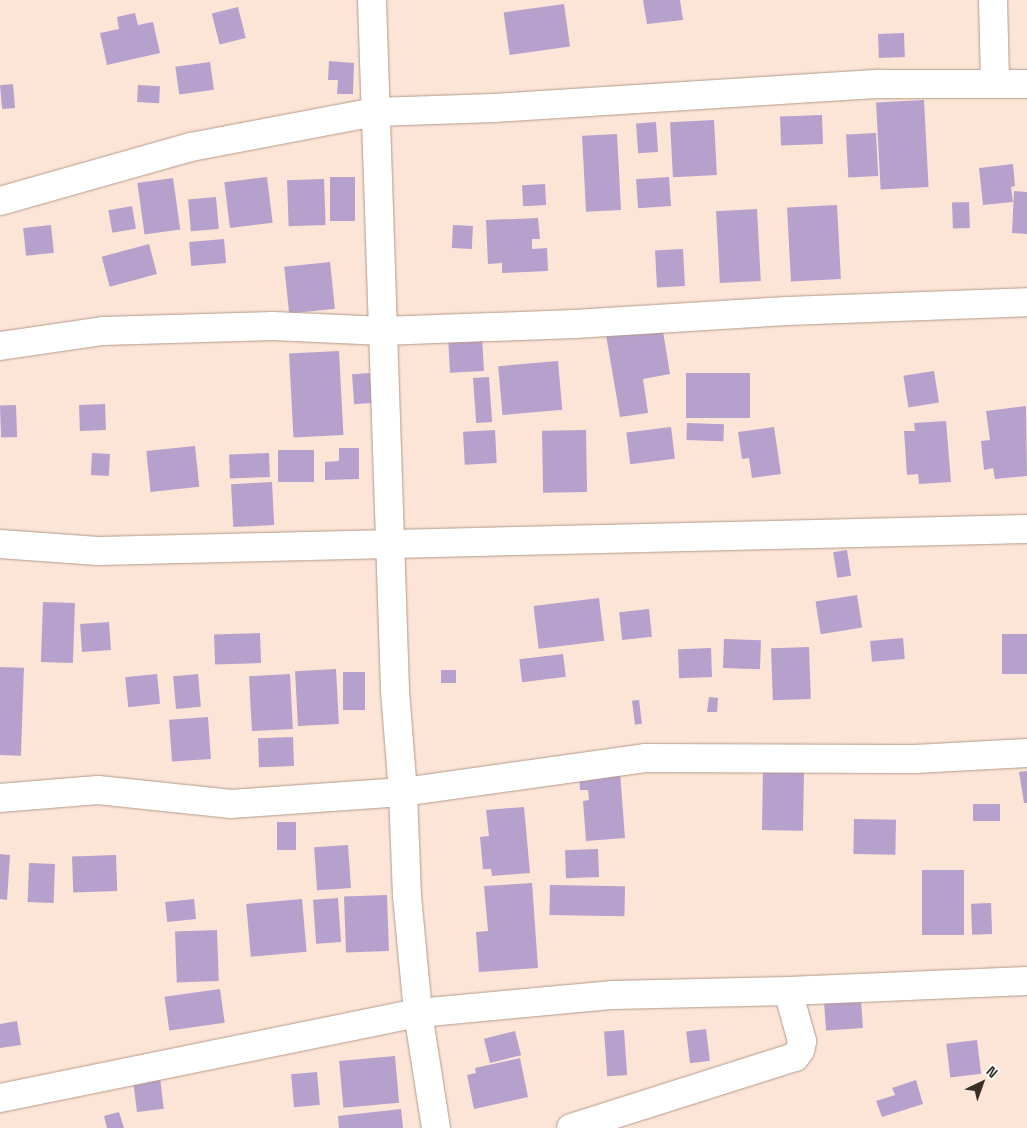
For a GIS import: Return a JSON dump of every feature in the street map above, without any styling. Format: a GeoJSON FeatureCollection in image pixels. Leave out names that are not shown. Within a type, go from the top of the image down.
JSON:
{"type":"FeatureCollection","features":[{"type":"Feature","properties":{"kind":"street"},"geometry":{"type":"LineString","coordinates":[[372,0],[395,691],[403,792],[407,896],[418,1012],[436,1128]]}},
{"type":"Feature","properties":{"kind":"street"},"geometry":{"type":"LineString","coordinates":[[993,0],[995,84]]}},
{"type":"Feature","properties":{"kind":"street"},"geometry":{"type":"LineString","coordinates":[[0,201],[191,146],[375,112],[494,108],[879,84],[1027,84]]}},
{"type":"Feature","properties":{"kind":"street"},"geometry":{"type":"LineString","coordinates":[[0,346],[103,331],[273,326],[383,331],[575,324],[787,311],[1027,302]]}},
{"type":"Feature","properties":{"kind":"street"},"geometry":{"type":"LineString","coordinates":[[0,544],[98,551],[1027,529]]}},
{"type":"Feature","properties":{"kind":"street"},"geometry":{"type":"LineString","coordinates":[[0,798],[98,790],[231,804],[403,792],[646,758],[914,759],[1027,753]]}},
{"type":"Feature","properties":{"kind":"street"},"geometry":{"type":"LineString","coordinates":[[0,1098],[418,1012],[613,995],[788,991],[1027,981]]}},
{"type":"Feature","properties":{"kind":"street"},"geometry":{"type":"LineString","coordinates":[[571,1128],[795,1057],[800,1050],[802,1041],[788,991]]}},
{"type":"Feature","properties":{"kind":"building"},"geometry":{"type":"Polygon","coordinates":[[[643,0],[680,0],[683,20],[647,24],[643,0]]]}},
{"type":"Feature","properties":{"kind":"building"},"geometry":{"type":"Polygon","coordinates":[[[564,4],[570,47],[510,55],[504,12],[564,4]]]}},
{"type":"Feature","properties":{"kind":"building"},"geometry":{"type":"Polygon","coordinates":[[[238,7],[246,38],[220,45],[212,14],[238,7]]]}},
{"type":"Feature","properties":{"kind":"building"},"geometry":{"type":"Polygon","coordinates":[[[135,13],[138,25],[153,22],[160,53],[107,65],[100,33],[119,29],[117,17],[135,13]]]}},
{"type":"Feature","properties":{"kind":"building"},"geometry":{"type":"Polygon","coordinates":[[[904,33],[905,57],[879,58],[878,34],[904,33]]]}},
{"type":"Feature","properties":{"kind":"building"},"geometry":{"type":"Polygon","coordinates":[[[329,61],[354,63],[353,94],[337,94],[338,80],[328,80],[329,61]]]}},
{"type":"Feature","properties":{"kind":"building"},"geometry":{"type":"Polygon","coordinates":[[[210,62],[214,90],[179,95],[175,67],[210,62]]]}},
{"type":"Feature","properties":{"kind":"building"},"geometry":{"type":"Polygon","coordinates":[[[13,84],[15,108],[2,109],[0,85],[13,84]]]}},
{"type":"Feature","properties":{"kind":"building"},"geometry":{"type":"Polygon","coordinates":[[[138,85],[160,86],[159,103],[137,102],[138,85]]]}},
{"type":"Feature","properties":{"kind":"building"},"geometry":{"type":"Polygon","coordinates":[[[924,100],[929,187],[881,189],[876,103],[924,100]]]}},
{"type":"Feature","properties":{"kind":"building"},"geometry":{"type":"Polygon","coordinates":[[[822,115],[823,144],[781,145],[780,116],[822,115]]]}},
{"type":"Feature","properties":{"kind":"building"},"geometry":{"type":"Polygon","coordinates":[[[714,120],[717,175],[673,177],[670,122],[714,120]]]}},
{"type":"Feature","properties":{"kind":"building"},"geometry":{"type":"Polygon","coordinates":[[[656,122],[658,152],[638,153],[636,123],[656,122]]]}},
{"type":"Feature","properties":{"kind":"building"},"geometry":{"type":"Polygon","coordinates":[[[876,133],[878,176],[848,178],[846,135],[876,133]]]}},
{"type":"Feature","properties":{"kind":"building"},"geometry":{"type":"Polygon","coordinates":[[[617,134],[621,210],[586,212],[582,136],[617,134]]]}},
{"type":"Feature","properties":{"kind":"building"},"geometry":{"type":"Polygon","coordinates":[[[1013,164],[1015,186],[1011,187],[1013,202],[983,205],[979,168],[1013,164]]]}},
{"type":"Feature","properties":{"kind":"building"},"geometry":{"type":"Polygon","coordinates":[[[267,177],[273,223],[230,228],[224,182],[267,177]]]}},
{"type":"Feature","properties":{"kind":"building"},"geometry":{"type":"Polygon","coordinates":[[[330,177],[355,177],[355,221],[330,221],[330,177]]]}},
{"type":"Feature","properties":{"kind":"building"},"geometry":{"type":"Polygon","coordinates":[[[669,177],[671,206],[638,208],[636,179],[669,177]]]}},
{"type":"Feature","properties":{"kind":"building"},"geometry":{"type":"Polygon","coordinates":[[[173,178],[180,229],[145,235],[137,183],[173,178]]]}},
{"type":"Feature","properties":{"kind":"building"},"geometry":{"type":"Polygon","coordinates":[[[324,179],[326,225],[289,226],[287,180],[324,179]]]}},
{"type":"Feature","properties":{"kind":"building"},"geometry":{"type":"Polygon","coordinates":[[[545,184],[546,205],[523,206],[522,185],[545,184]]]}},
{"type":"Feature","properties":{"kind":"building"},"geometry":{"type":"Polygon","coordinates":[[[1014,191],[1027,192],[1027,234],[1012,233],[1014,191]]]}},
{"type":"Feature","properties":{"kind":"building"},"geometry":{"type":"Polygon","coordinates":[[[216,197],[219,229],[191,231],[188,199],[216,197]]]}},
{"type":"Feature","properties":{"kind":"building"},"geometry":{"type":"Polygon","coordinates":[[[969,202],[970,228],[953,229],[952,203],[969,202]]]}},
{"type":"Feature","properties":{"kind":"building"},"geometry":{"type":"Polygon","coordinates":[[[837,205],[841,279],[791,282],[787,208],[837,205]]]}},
{"type":"Feature","properties":{"kind":"building"},"geometry":{"type":"Polygon","coordinates":[[[132,206],[136,229],[112,233],[108,210],[132,206]]]}},
{"type":"Feature","properties":{"kind":"building"},"geometry":{"type":"Polygon","coordinates":[[[757,209],[761,281],[720,283],[716,211],[757,209]]]}},
{"type":"Feature","properties":{"kind":"building"},"geometry":{"type":"Polygon","coordinates":[[[538,218],[540,239],[532,239],[532,249],[547,248],[548,271],[502,273],[502,263],[488,264],[486,220],[538,218]]]}},
{"type":"Feature","properties":{"kind":"building"},"geometry":{"type":"Polygon","coordinates":[[[51,225],[54,253],[26,256],[23,228],[51,225]]]}},
{"type":"Feature","properties":{"kind":"building"},"geometry":{"type":"Polygon","coordinates":[[[453,225],[473,226],[472,249],[452,248],[453,225]]]}},
{"type":"Feature","properties":{"kind":"building"},"geometry":{"type":"Polygon","coordinates":[[[224,239],[226,263],[191,266],[189,242],[224,239]]]}},
{"type":"Feature","properties":{"kind":"building"},"geometry":{"type":"Polygon","coordinates":[[[149,244],[157,274],[110,287],[102,257],[149,244]]]}},
{"type":"Feature","properties":{"kind":"building"},"geometry":{"type":"Polygon","coordinates":[[[683,249],[685,286],[657,287],[655,250],[683,249]]]}},
{"type":"Feature","properties":{"kind":"building"},"geometry":{"type":"Polygon","coordinates":[[[330,262],[335,309],[289,314],[284,267],[330,262]]]}},
{"type":"Feature","properties":{"kind":"building"},"geometry":{"type":"Polygon","coordinates":[[[662,325],[670,374],[643,379],[648,413],[620,417],[606,335],[662,325]]]}},
{"type":"Feature","properties":{"kind":"building"},"geometry":{"type":"Polygon","coordinates":[[[482,334],[484,371],[450,373],[448,336],[482,334]]]}},
{"type":"Feature","properties":{"kind":"building"},"geometry":{"type":"Polygon","coordinates":[[[339,351],[343,435],[293,438],[289,354],[339,351]]]}},
{"type":"Feature","properties":{"kind":"building"},"geometry":{"type":"Polygon","coordinates":[[[558,361],[562,410],[502,415],[498,366],[558,361]]]}},
{"type":"Feature","properties":{"kind":"building"},"geometry":{"type":"Polygon","coordinates":[[[934,371],[939,403],[908,407],[903,376],[934,371]]]}},
{"type":"Feature","properties":{"kind":"building"},"geometry":{"type":"Polygon","coordinates":[[[370,373],[372,403],[354,404],[352,374],[370,373]]]}},
{"type":"Feature","properties":{"kind":"building"},"geometry":{"type":"Polygon","coordinates":[[[686,373],[750,373],[750,418],[686,418],[686,373]]]}},
{"type":"Feature","properties":{"kind":"building"},"geometry":{"type":"Polygon","coordinates":[[[489,377],[492,422],[476,423],[473,378],[489,377]]]}},
{"type":"Feature","properties":{"kind":"building"},"geometry":{"type":"Polygon","coordinates":[[[105,404],[106,430],[80,431],[79,405],[105,404]]]}},
{"type":"Feature","properties":{"kind":"building"},"geometry":{"type":"Polygon","coordinates":[[[16,405],[17,437],[1,438],[0,406],[16,405]]]}},
{"type":"Feature","properties":{"kind":"building"},"geometry":{"type":"Polygon","coordinates":[[[1026,406],[1027,476],[995,479],[993,468],[984,470],[981,441],[990,440],[986,411],[1026,406]]]}},
{"type":"Feature","properties":{"kind":"building"},"geometry":{"type":"Polygon","coordinates":[[[946,421],[951,482],[919,484],[918,474],[907,475],[904,431],[915,431],[914,423],[946,421]]]}},
{"type":"Feature","properties":{"kind":"building"},"geometry":{"type":"Polygon","coordinates":[[[687,423],[724,424],[723,441],[686,440],[687,423]]]}},
{"type":"Feature","properties":{"kind":"building"},"geometry":{"type":"Polygon","coordinates":[[[671,427],[675,459],[630,464],[626,432],[671,427]]]}},
{"type":"Feature","properties":{"kind":"building"},"geometry":{"type":"Polygon","coordinates":[[[774,427],[781,474],[752,478],[749,458],[742,459],[738,432],[774,427]]]}},
{"type":"Feature","properties":{"kind":"building"},"geometry":{"type":"Polygon","coordinates":[[[495,430],[497,463],[465,465],[463,432],[495,430]]]}},
{"type":"Feature","properties":{"kind":"building"},"geometry":{"type":"Polygon","coordinates":[[[586,430],[587,492],[543,493],[542,431],[586,430]]]}},
{"type":"Feature","properties":{"kind":"building"},"geometry":{"type":"Polygon","coordinates":[[[195,446],[199,487],[151,492],[146,451],[195,446]]]}},
{"type":"Feature","properties":{"kind":"building"},"geometry":{"type":"Polygon","coordinates":[[[339,448],[359,448],[359,479],[325,480],[325,462],[339,461],[339,448]]]}},
{"type":"Feature","properties":{"kind":"building"},"geometry":{"type":"Polygon","coordinates":[[[278,450],[314,450],[314,482],[278,482],[278,450]]]}},
{"type":"Feature","properties":{"kind":"building"},"geometry":{"type":"Polygon","coordinates":[[[92,453],[110,454],[109,476],[91,475],[92,453]]]}},
{"type":"Feature","properties":{"kind":"building"},"geometry":{"type":"Polygon","coordinates":[[[269,453],[270,477],[230,478],[229,454],[269,453]]]}},
{"type":"Feature","properties":{"kind":"building"},"geometry":{"type":"Polygon","coordinates":[[[272,482],[274,525],[233,527],[231,484],[272,482]]]}},
{"type":"Feature","properties":{"kind":"building"},"geometry":{"type":"Polygon","coordinates":[[[847,550],[851,576],[837,578],[833,552],[847,550]]]}},
{"type":"Feature","properties":{"kind":"building"},"geometry":{"type":"Polygon","coordinates":[[[857,595],[862,628],[821,634],[816,602],[857,595]]]}},
{"type":"Feature","properties":{"kind":"building"},"geometry":{"type":"Polygon","coordinates":[[[599,598],[604,641],[539,649],[533,606],[599,598]]]}},
{"type":"Feature","properties":{"kind":"building"},"geometry":{"type":"Polygon","coordinates":[[[43,602],[75,603],[73,663],[41,662],[43,602]]]}},
{"type":"Feature","properties":{"kind":"building"},"geometry":{"type":"Polygon","coordinates":[[[649,609],[652,637],[622,640],[619,612],[649,609]]]}},
{"type":"Feature","properties":{"kind":"building"},"geometry":{"type":"Polygon","coordinates":[[[109,622],[111,650],[82,652],[80,624],[109,622]]]}},
{"type":"Feature","properties":{"kind":"building"},"geometry":{"type":"Polygon","coordinates":[[[260,633],[261,663],[215,665],[214,635],[260,633]]]}},
{"type":"Feature","properties":{"kind":"building"},"geometry":{"type":"Polygon","coordinates":[[[1002,634],[1027,634],[1027,674],[1002,674],[1002,634]]]}},
{"type":"Feature","properties":{"kind":"building"},"geometry":{"type":"Polygon","coordinates":[[[903,638],[905,659],[872,662],[870,641],[903,638]]]}},
{"type":"Feature","properties":{"kind":"building"},"geometry":{"type":"Polygon","coordinates":[[[724,639],[761,640],[760,669],[723,668],[724,639]]]}},
{"type":"Feature","properties":{"kind":"building"},"geometry":{"type":"Polygon","coordinates":[[[809,647],[811,699],[773,700],[771,648],[809,647]]]}},
{"type":"Feature","properties":{"kind":"building"},"geometry":{"type":"Polygon","coordinates":[[[711,648],[712,677],[679,678],[678,649],[711,648]]]}},
{"type":"Feature","properties":{"kind":"building"},"geometry":{"type":"Polygon","coordinates":[[[563,654],[566,677],[522,682],[519,659],[563,654]]]}},
{"type":"Feature","properties":{"kind":"building"},"geometry":{"type":"Polygon","coordinates":[[[0,667],[24,668],[21,756],[0,755],[0,667]]]}},
{"type":"Feature","properties":{"kind":"building"},"geometry":{"type":"Polygon","coordinates":[[[336,669],[339,724],[298,726],[295,671],[336,669]]]}},
{"type":"Feature","properties":{"kind":"building"},"geometry":{"type":"Polygon","coordinates":[[[441,670],[456,670],[456,683],[441,683],[441,670]]]}},
{"type":"Feature","properties":{"kind":"building"},"geometry":{"type":"Polygon","coordinates":[[[343,672],[365,672],[365,710],[343,710],[343,672]]]}},
{"type":"Feature","properties":{"kind":"building"},"geometry":{"type":"Polygon","coordinates":[[[157,674],[160,704],[128,707],[125,677],[157,674]]]}},
{"type":"Feature","properties":{"kind":"building"},"geometry":{"type":"Polygon","coordinates":[[[198,674],[201,707],[176,709],[173,676],[198,674]]]}},
{"type":"Feature","properties":{"kind":"building"},"geometry":{"type":"Polygon","coordinates":[[[290,674],[293,729],[252,731],[249,676],[290,674]]]}},
{"type":"Feature","properties":{"kind":"building"},"geometry":{"type":"Polygon","coordinates":[[[709,697],[718,698],[717,712],[707,712],[709,697]]]}},
{"type":"Feature","properties":{"kind":"building"},"geometry":{"type":"Polygon","coordinates":[[[639,700],[642,724],[635,725],[632,701],[639,700]]]}},
{"type":"Feature","properties":{"kind":"building"},"geometry":{"type":"Polygon","coordinates":[[[208,717],[211,759],[172,762],[169,720],[208,717]]]}},
{"type":"Feature","properties":{"kind":"building"},"geometry":{"type":"Polygon","coordinates":[[[293,737],[294,766],[259,767],[258,738],[293,737]]]}},
{"type":"Feature","properties":{"kind":"building"},"geometry":{"type":"Polygon","coordinates":[[[763,771],[804,772],[803,831],[762,830],[763,771]]]}},
{"type":"Feature","properties":{"kind":"building"},"geometry":{"type":"Polygon","coordinates":[[[1027,771],[1027,803],[1024,803],[1019,772],[1027,771]]]}},
{"type":"Feature","properties":{"kind":"building"},"geometry":{"type":"Polygon","coordinates":[[[620,772],[625,838],[586,841],[583,801],[589,800],[588,790],[580,790],[579,774],[620,772]]]}},
{"type":"Feature","properties":{"kind":"building"},"geometry":{"type":"Polygon","coordinates":[[[973,804],[1000,804],[1000,821],[973,821],[973,804]]]}},
{"type":"Feature","properties":{"kind":"building"},"geometry":{"type":"Polygon","coordinates":[[[524,807],[530,873],[492,876],[491,869],[483,869],[480,837],[489,836],[486,810],[524,807]]]}},
{"type":"Feature","properties":{"kind":"building"},"geometry":{"type":"Polygon","coordinates":[[[854,819],[896,820],[895,855],[853,854],[854,819]]]}},
{"type":"Feature","properties":{"kind":"building"},"geometry":{"type":"Polygon","coordinates":[[[277,822],[296,822],[296,850],[277,850],[277,822]]]}},
{"type":"Feature","properties":{"kind":"building"},"geometry":{"type":"Polygon","coordinates":[[[348,845],[351,888],[317,890],[314,847],[348,845]]]}},
{"type":"Feature","properties":{"kind":"building"},"geometry":{"type":"Polygon","coordinates":[[[598,849],[599,877],[566,878],[565,850],[598,849]]]}},
{"type":"Feature","properties":{"kind":"building"},"geometry":{"type":"Polygon","coordinates":[[[0,854],[10,855],[7,900],[0,899],[0,854]]]}},
{"type":"Feature","properties":{"kind":"building"},"geometry":{"type":"Polygon","coordinates":[[[116,855],[117,891],[73,893],[72,857],[116,855]]]}},
{"type":"Feature","properties":{"kind":"building"},"geometry":{"type":"Polygon","coordinates":[[[29,863],[55,864],[54,903],[28,902],[29,863]]]}},
{"type":"Feature","properties":{"kind":"building"},"geometry":{"type":"Polygon","coordinates":[[[922,870],[964,870],[964,935],[922,935],[922,870]]]}},
{"type":"Feature","properties":{"kind":"building"},"geometry":{"type":"Polygon","coordinates":[[[532,883],[538,968],[479,972],[476,932],[488,931],[484,886],[532,883]]]}},
{"type":"Feature","properties":{"kind":"building"},"geometry":{"type":"Polygon","coordinates":[[[550,885],[625,886],[624,916],[549,915],[550,885]]]}},
{"type":"Feature","properties":{"kind":"building"},"geometry":{"type":"Polygon","coordinates":[[[387,895],[389,951],[346,952],[344,897],[387,895]]]}},
{"type":"Feature","properties":{"kind":"building"},"geometry":{"type":"Polygon","coordinates":[[[338,898],[341,942],[316,944],[313,900],[338,898]]]}},
{"type":"Feature","properties":{"kind":"building"},"geometry":{"type":"Polygon","coordinates":[[[194,899],[196,919],[167,922],[165,902],[194,899]]]}},
{"type":"Feature","properties":{"kind":"building"},"geometry":{"type":"Polygon","coordinates":[[[302,899],[307,952],[251,957],[246,904],[302,899]]]}},
{"type":"Feature","properties":{"kind":"building"},"geometry":{"type":"Polygon","coordinates":[[[991,903],[992,934],[972,935],[971,904],[991,903]]]}},
{"type":"Feature","properties":{"kind":"building"},"geometry":{"type":"Polygon","coordinates":[[[217,930],[219,981],[177,982],[175,931],[217,930]]]}},
{"type":"Feature","properties":{"kind":"building"},"geometry":{"type":"Polygon","coordinates":[[[220,989],[225,1023],[169,1030],[165,997],[220,989]]]}},
{"type":"Feature","properties":{"kind":"building"},"geometry":{"type":"Polygon","coordinates":[[[861,1000],[863,1028],[826,1031],[824,1003],[861,1000]]]}},
{"type":"Feature","properties":{"kind":"building"},"geometry":{"type":"Polygon","coordinates":[[[17,1021],[21,1045],[0,1048],[0,1024],[17,1021]]]}},
{"type":"Feature","properties":{"kind":"building"},"geometry":{"type":"Polygon","coordinates":[[[706,1029],[710,1061],[690,1063],[686,1031],[706,1029]]]}},
{"type":"Feature","properties":{"kind":"building"},"geometry":{"type":"Polygon","coordinates":[[[624,1030],[627,1075],[607,1076],[604,1031],[624,1030]]]}},
{"type":"Feature","properties":{"kind":"building"},"geometry":{"type":"Polygon","coordinates":[[[515,1031],[521,1055],[490,1063],[484,1039],[515,1031]]]}},
{"type":"Feature","properties":{"kind":"building"},"geometry":{"type":"Polygon","coordinates":[[[977,1040],[981,1074],[950,1078],[946,1044],[977,1040]]]}},
{"type":"Feature","properties":{"kind":"building"},"geometry":{"type":"Polygon","coordinates":[[[395,1056],[399,1103],[343,1108],[339,1061],[395,1056]]]}},
{"type":"Feature","properties":{"kind":"building"},"geometry":{"type":"Polygon","coordinates":[[[520,1058],[528,1097],[474,1109],[467,1075],[476,1073],[475,1068],[520,1058]]]}},
{"type":"Feature","properties":{"kind":"building"},"geometry":{"type":"Polygon","coordinates":[[[317,1072],[320,1105],[294,1107],[291,1074],[317,1072]]]}},
{"type":"Feature","properties":{"kind":"building"},"geometry":{"type":"Polygon","coordinates":[[[160,1078],[164,1109],[137,1112],[133,1081],[160,1078]]]}},
{"type":"Feature","properties":{"kind":"building"},"geometry":{"type":"Polygon","coordinates":[[[916,1080],[923,1104],[882,1117],[876,1101],[895,1095],[892,1088],[916,1080]]]}},
{"type":"Feature","properties":{"kind":"building"},"geometry":{"type":"Polygon","coordinates":[[[401,1109],[403,1128],[339,1128],[338,1116],[401,1109]]]}},
{"type":"Feature","properties":{"kind":"building"},"geometry":{"type":"Polygon","coordinates":[[[119,1112],[124,1128],[107,1128],[104,1116],[119,1112]]]}}]}
